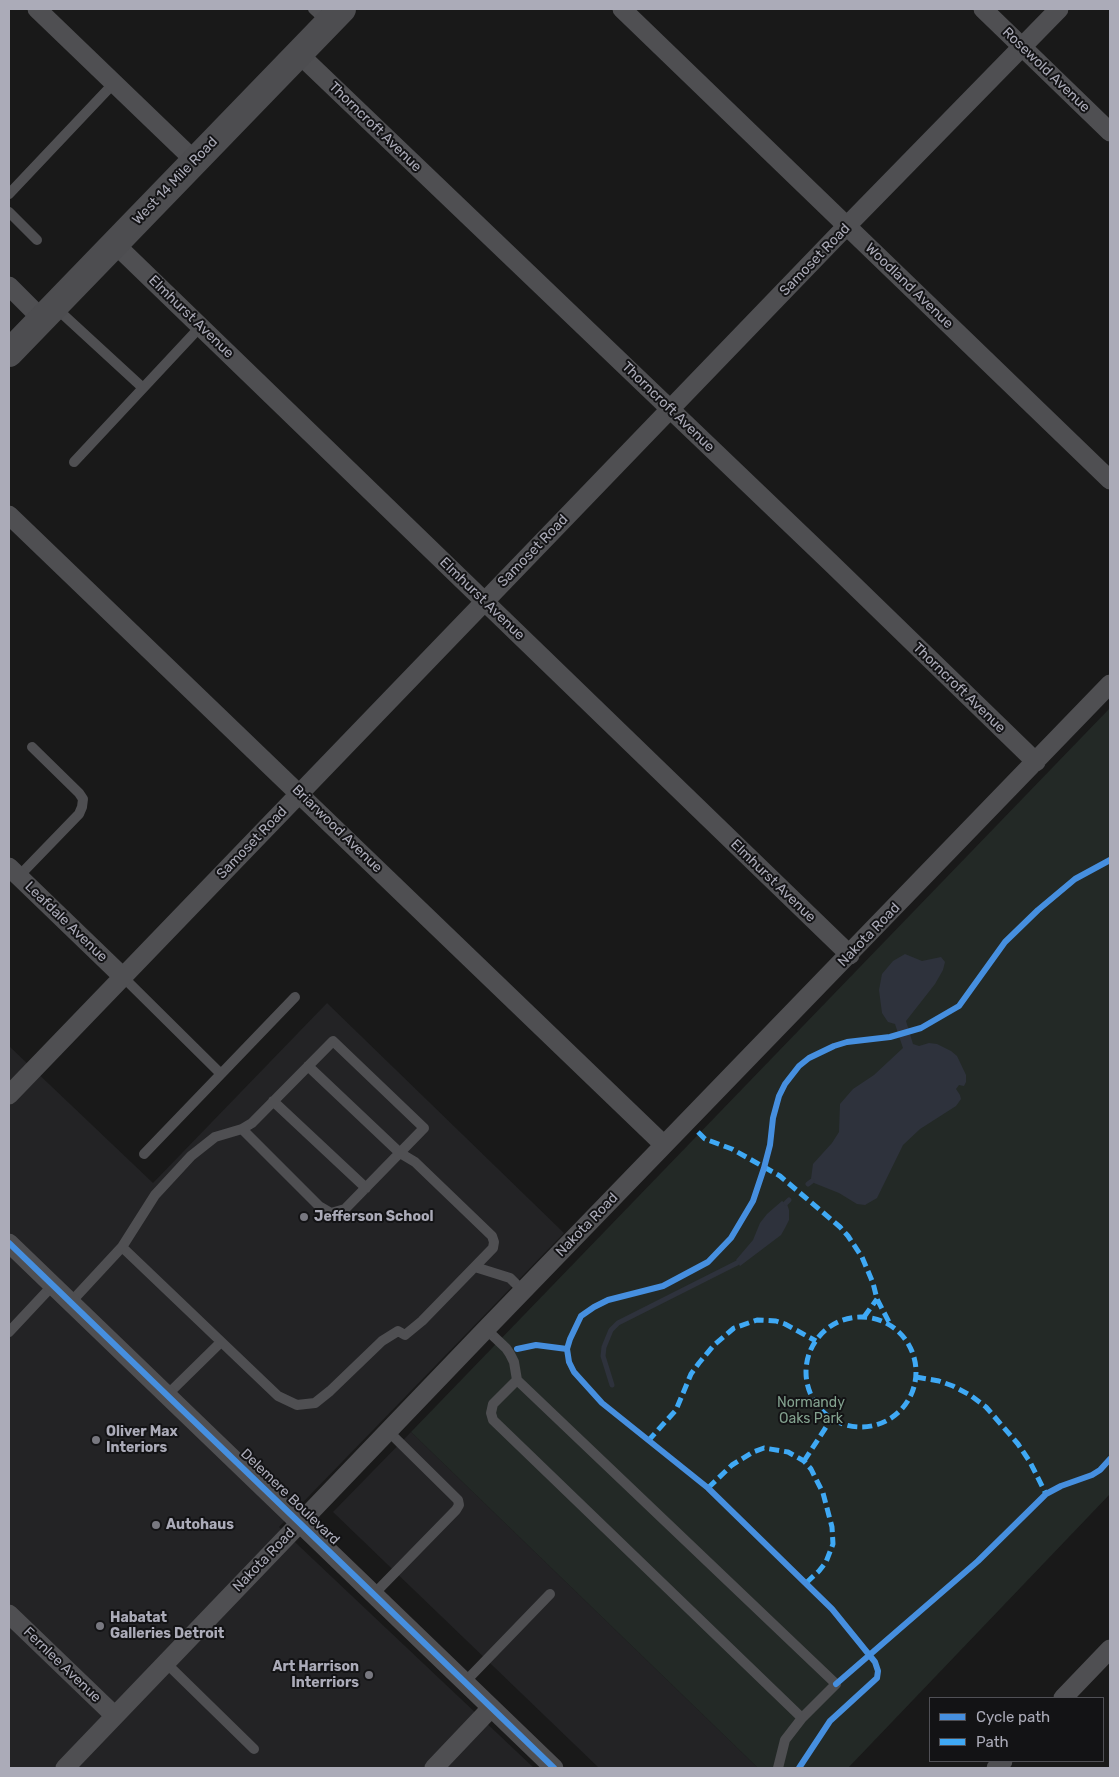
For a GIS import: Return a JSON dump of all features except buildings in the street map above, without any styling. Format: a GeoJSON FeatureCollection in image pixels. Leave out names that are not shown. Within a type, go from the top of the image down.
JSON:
{"type":"FeatureCollection","features":[{"type":"Feature","properties":{"kind":"main road","name":"West 14 Mile Road"},"geometry":{"type":"LineString","coordinates":[[9,353],[298,53],[328,13]]}},
{"type":"Feature","properties":{"kind":"street"},"geometry":{"type":"LineString","coordinates":[[37,9],[195,161]]}},
{"type":"Feature","properties":{"kind":"street","name":"Woodland Avenue"},"geometry":{"type":"LineString","coordinates":[[622,9],[1110,480]]}},
{"type":"Feature","properties":{"kind":"street","name":"Rosewold Avenue"},"geometry":{"type":"LineString","coordinates":[[983,9],[1110,132]]}},
{"type":"Feature","properties":{"kind":"street","name":"Samoset Road"},"geometry":{"type":"LineString","coordinates":[[12,1086],[123,977],[847,226],[1059,9]]}},
{"type":"Feature","properties":{"kind":"street","name":"Thorncroft Avenue"},"geometry":{"type":"LineString","coordinates":[[298,53],[1036,762]]}},
{"type":"Feature","properties":{"kind":"street","name":"Elmhurst Avenue"},"geometry":{"type":"LineString","coordinates":[[115,244],[850,955]]}},
{"type":"Feature","properties":{"kind":"street"},"geometry":{"type":"LineString","coordinates":[[9,286],[48,312]]}},
{"type":"Feature","properties":{"kind":"street","name":"Briarwood Avenue"},"geometry":{"type":"LineString","coordinates":[[9,515],[664,1145]]}},
{"type":"Feature","properties":{"kind":"street","name":"Nakota Road"},"geometry":{"type":"LineString","coordinates":[[65,1768],[486,1329],[850,955],[1110,684]]}},
{"type":"Feature","properties":{"kind":"street","name":"Leafdale Avenue"},"geometry":{"type":"LineString","coordinates":[[14,871],[123,977]]}},
{"type":"Feature","properties":{"kind":"street","name":"Delemere Boulevard"},"geometry":{"type":"LineString","coordinates":[[9,1244],[554,1768]]}},
{"type":"Feature","properties":{"kind":"street","name":"Fernlee Avenue"},"geometry":{"type":"LineString","coordinates":[[9,1614],[115,1716]]}},
{"type":"Feature","properties":{"kind":"street"},"geometry":{"type":"LineString","coordinates":[[1064,1697],[1110,1649]]}},
{"type":"Feature","properties":{"kind":"street"},"geometry":{"type":"LineString","coordinates":[[434,1768],[491,1708]]}},
{"type":"Feature","properties":{"kind":"lane"},"geometry":{"type":"LineString","coordinates":[[9,194],[114,83]]}},
{"type":"Feature","properties":{"kind":"lane"},"geometry":{"type":"LineString","coordinates":[[9,212],[37,240]]}},
{"type":"Feature","properties":{"kind":"lane"},"geometry":{"type":"LineString","coordinates":[[48,312],[143,388]]}},
{"type":"Feature","properties":{"kind":"lane"},"geometry":{"type":"LineString","coordinates":[[74,462],[201,326]]}},
{"type":"Feature","properties":{"kind":"lane"},"geometry":{"type":"LineString","coordinates":[[14,871],[79,814],[82,807],[82,799],[79,793],[32,747]]}},
{"type":"Feature","properties":{"kind":"lane"},"geometry":{"type":"LineString","coordinates":[[123,977],[221,1074]]}},
{"type":"Feature","properties":{"kind":"lane"},"geometry":{"type":"LineString","coordinates":[[144,1154],[295,996]]}},
{"type":"Feature","properties":{"kind":"lane"},"geometry":{"type":"LineString","coordinates":[[70,1302],[122,1247],[155,1195],[191,1156],[216,1137],[242,1129],[252,1122],[333,1041],[424,1128],[345,1209],[331,1213],[325,1211],[242,1129]]}},
{"type":"Feature","properties":{"kind":"lane"},"geometry":{"type":"LineString","coordinates":[[122,1247],[278,1396],[297,1405],[315,1404],[382,1341],[398,1331],[405,1335],[422,1321],[493,1248],[492,1236],[415,1162],[400,1153],[308,1066]]}},
{"type":"Feature","properties":{"kind":"lane"},"geometry":{"type":"LineString","coordinates":[[273,1101],[366,1188]]}},
{"type":"Feature","properties":{"kind":"lane"},"geometry":{"type":"LineString","coordinates":[[475,1267],[510,1278],[523,1291]]}},
{"type":"Feature","properties":{"kind":"lane"},"geometry":{"type":"LineString","coordinates":[[9,1332],[53,1286]]}},
{"type":"Feature","properties":{"kind":"lane"},"geometry":{"type":"LineString","coordinates":[[486,1329],[510,1354],[514,1362],[517,1380],[836,1684],[802,1718],[785,1740],[778,1768]]}},
{"type":"Feature","properties":{"kind":"lane"},"geometry":{"type":"LineString","coordinates":[[167,1396],[221,1342]]}},
{"type":"Feature","properties":{"kind":"lane"},"geometry":{"type":"LineString","coordinates":[[517,1380],[493,1404],[491,1413],[493,1420],[802,1718]]}},
{"type":"Feature","properties":{"kind":"lane"},"geometry":{"type":"LineString","coordinates":[[373,1595],[459,1505],[458,1500],[388,1431]]}},
{"type":"Feature","properties":{"kind":"lane"},"geometry":{"type":"LineString","coordinates":[[464,1683],[550,1594]]}},
{"type":"Feature","properties":{"kind":"lane"},"geometry":{"type":"LineString","coordinates":[[166,1663],[254,1749]]}},
{"type":"Feature","properties":{"kind":"shaded area"},"geometry":{"type":"Polygon","coordinates":[[[905,954],[922,961],[941,957],[945,962],[935,984],[906,1021],[913,1044],[919,1046],[929,1043],[937,1044],[957,1056],[966,1075],[966,1082],[964,1086],[959,1085],[956,1089],[961,1099],[956,1106],[920,1129],[903,1145],[877,1198],[865,1205],[857,1204],[839,1193],[814,1183],[811,1179],[813,1164],[832,1143],[839,1132],[840,1104],[853,1089],[874,1075],[903,1048],[895,1024],[888,1022],[882,1013],[879,990],[882,974],[893,961],[905,954]]]}},
{"type":"Feature","properties":{"kind":"shaded area"},"geometry":{"type":"Polygon","coordinates":[[[327,1003],[564,1233],[279,1527],[534,1768],[9,1768],[9,1046],[153,1183],[327,1003]]]}},
{"type":"Feature","properties":{"kind":"shaded area"},"geometry":{"type":"Polygon","coordinates":[[[782,1201],[787,1204],[789,1220],[781,1235],[740,1266],[736,1260],[753,1240],[760,1223],[767,1214],[782,1201]]]}},
{"type":"Feature","properties":{"kind":"shaded area"},"geometry":{"type":"Polygon","coordinates":[[[411,1432],[758,1768],[599,1768],[333,1512],[411,1432]]]}},
{"type":"Feature","properties":{"kind":"green space","name":"Normandy Oaks Park"},"geometry":{"type":"Polygon","coordinates":[[[1110,708],[1110,1494],[848,1768],[758,1768],[411,1432],[1110,708]]]}},
{"type":"Feature","properties":{"kind":"waterway"},"geometry":{"type":"LineString","coordinates":[[808,1184],[812,1181]]}},
{"type":"Feature","properties":{"kind":"waterway"},"geometry":{"type":"LineString","coordinates":[[786,1203],[789,1200]]}},
{"type":"Feature","properties":{"kind":"waterway"},"geometry":{"type":"LineString","coordinates":[[612,1385],[603,1356],[604,1347],[611,1330],[618,1323],[737,1263]]}},
{"type":"Feature","properties":{"kind":"marked path"},"geometry":{"type":"LineString","coordinates":[[698,1132],[705,1139],[732,1149],[780,1176],[840,1227],[862,1257],[873,1283],[877,1299],[890,1324]]}},
{"type":"Feature","properties":{"kind":"marked path"},"geometry":{"type":"LineString","coordinates":[[864,1317],[877,1299]]}},
{"type":"Feature","properties":{"kind":"marked path"},"geometry":{"type":"LineString","coordinates":[[861,1317],[882,1321],[900,1333],[912,1351],[916,1372],[912,1393],[900,1411],[882,1423],[861,1427],[840,1423],[822,1411],[810,1393],[806,1372],[810,1351],[822,1333],[840,1321],[861,1317]]}},
{"type":"Feature","properties":{"kind":"marked path"},"geometry":{"type":"LineString","coordinates":[[648,1441],[676,1410],[691,1374],[699,1363],[714,1345],[734,1328],[757,1320],[776,1321],[816,1341]]}},
{"type":"Feature","properties":{"kind":"marked path"},"geometry":{"type":"LineString","coordinates":[[916,1377],[939,1381],[953,1386],[970,1395],[986,1407],[1018,1444],[1030,1462],[1046,1494]]}},
{"type":"Feature","properties":{"kind":"marked path"},"geometry":{"type":"LineString","coordinates":[[804,1461],[832,1418]]}},
{"type":"Feature","properties":{"kind":"marked path"},"geometry":{"type":"LineString","coordinates":[[708,1488],[732,1465],[753,1452],[764,1448],[788,1452],[804,1461],[811,1469],[823,1493],[832,1527],[833,1544],[826,1562],[806,1583]]}},
{"type":"Feature","properties":{"kind":"cycle path"},"geometry":{"type":"LineString","coordinates":[[517,1349],[536,1345],[567,1349],[581,1316],[594,1307],[608,1300],[663,1286],[708,1262],[731,1238],[753,1201],[770,1145],[773,1118],[779,1096],[785,1084],[799,1066],[809,1058],[834,1046],[847,1042],[890,1037],[921,1028],[959,1006],[1005,942],[1038,910],[1075,879],[1110,860]]}},
{"type":"Feature","properties":{"kind":"cycle path"},"geometry":{"type":"LineString","coordinates":[[9,1243],[554,1768]]}},
{"type":"Feature","properties":{"kind":"cycle path"},"geometry":{"type":"LineString","coordinates":[[567,1349],[569,1362],[574,1372],[602,1403],[708,1488],[832,1609],[875,1662],[878,1671],[877,1678],[830,1721],[799,1768]]}},
{"type":"Feature","properties":{"kind":"cycle path"},"geometry":{"type":"LineString","coordinates":[[836,1684],[978,1561],[1046,1494],[1061,1486],[1092,1475],[1100,1470],[1110,1459]]}},
{"type":"Feature","properties":{"kind":"place","name":"Jefferson School"},"geometry":{"type":"Point","coordinates":[304,1217]}},
{"type":"Feature","properties":{"kind":"place","name":"Oliver Max Interiors"},"geometry":{"type":"Point","coordinates":[96,1440]}},
{"type":"Feature","properties":{"kind":"place","name":"Autohaus"},"geometry":{"type":"Point","coordinates":[156,1525]}},
{"type":"Feature","properties":{"kind":"place","name":"Habatat Galleries Detroit"},"geometry":{"type":"Point","coordinates":[100,1626]}},
{"type":"Feature","properties":{"kind":"place","name":"Art Harrison Interriors"},"geometry":{"type":"Point","coordinates":[369,1675]}}]}
